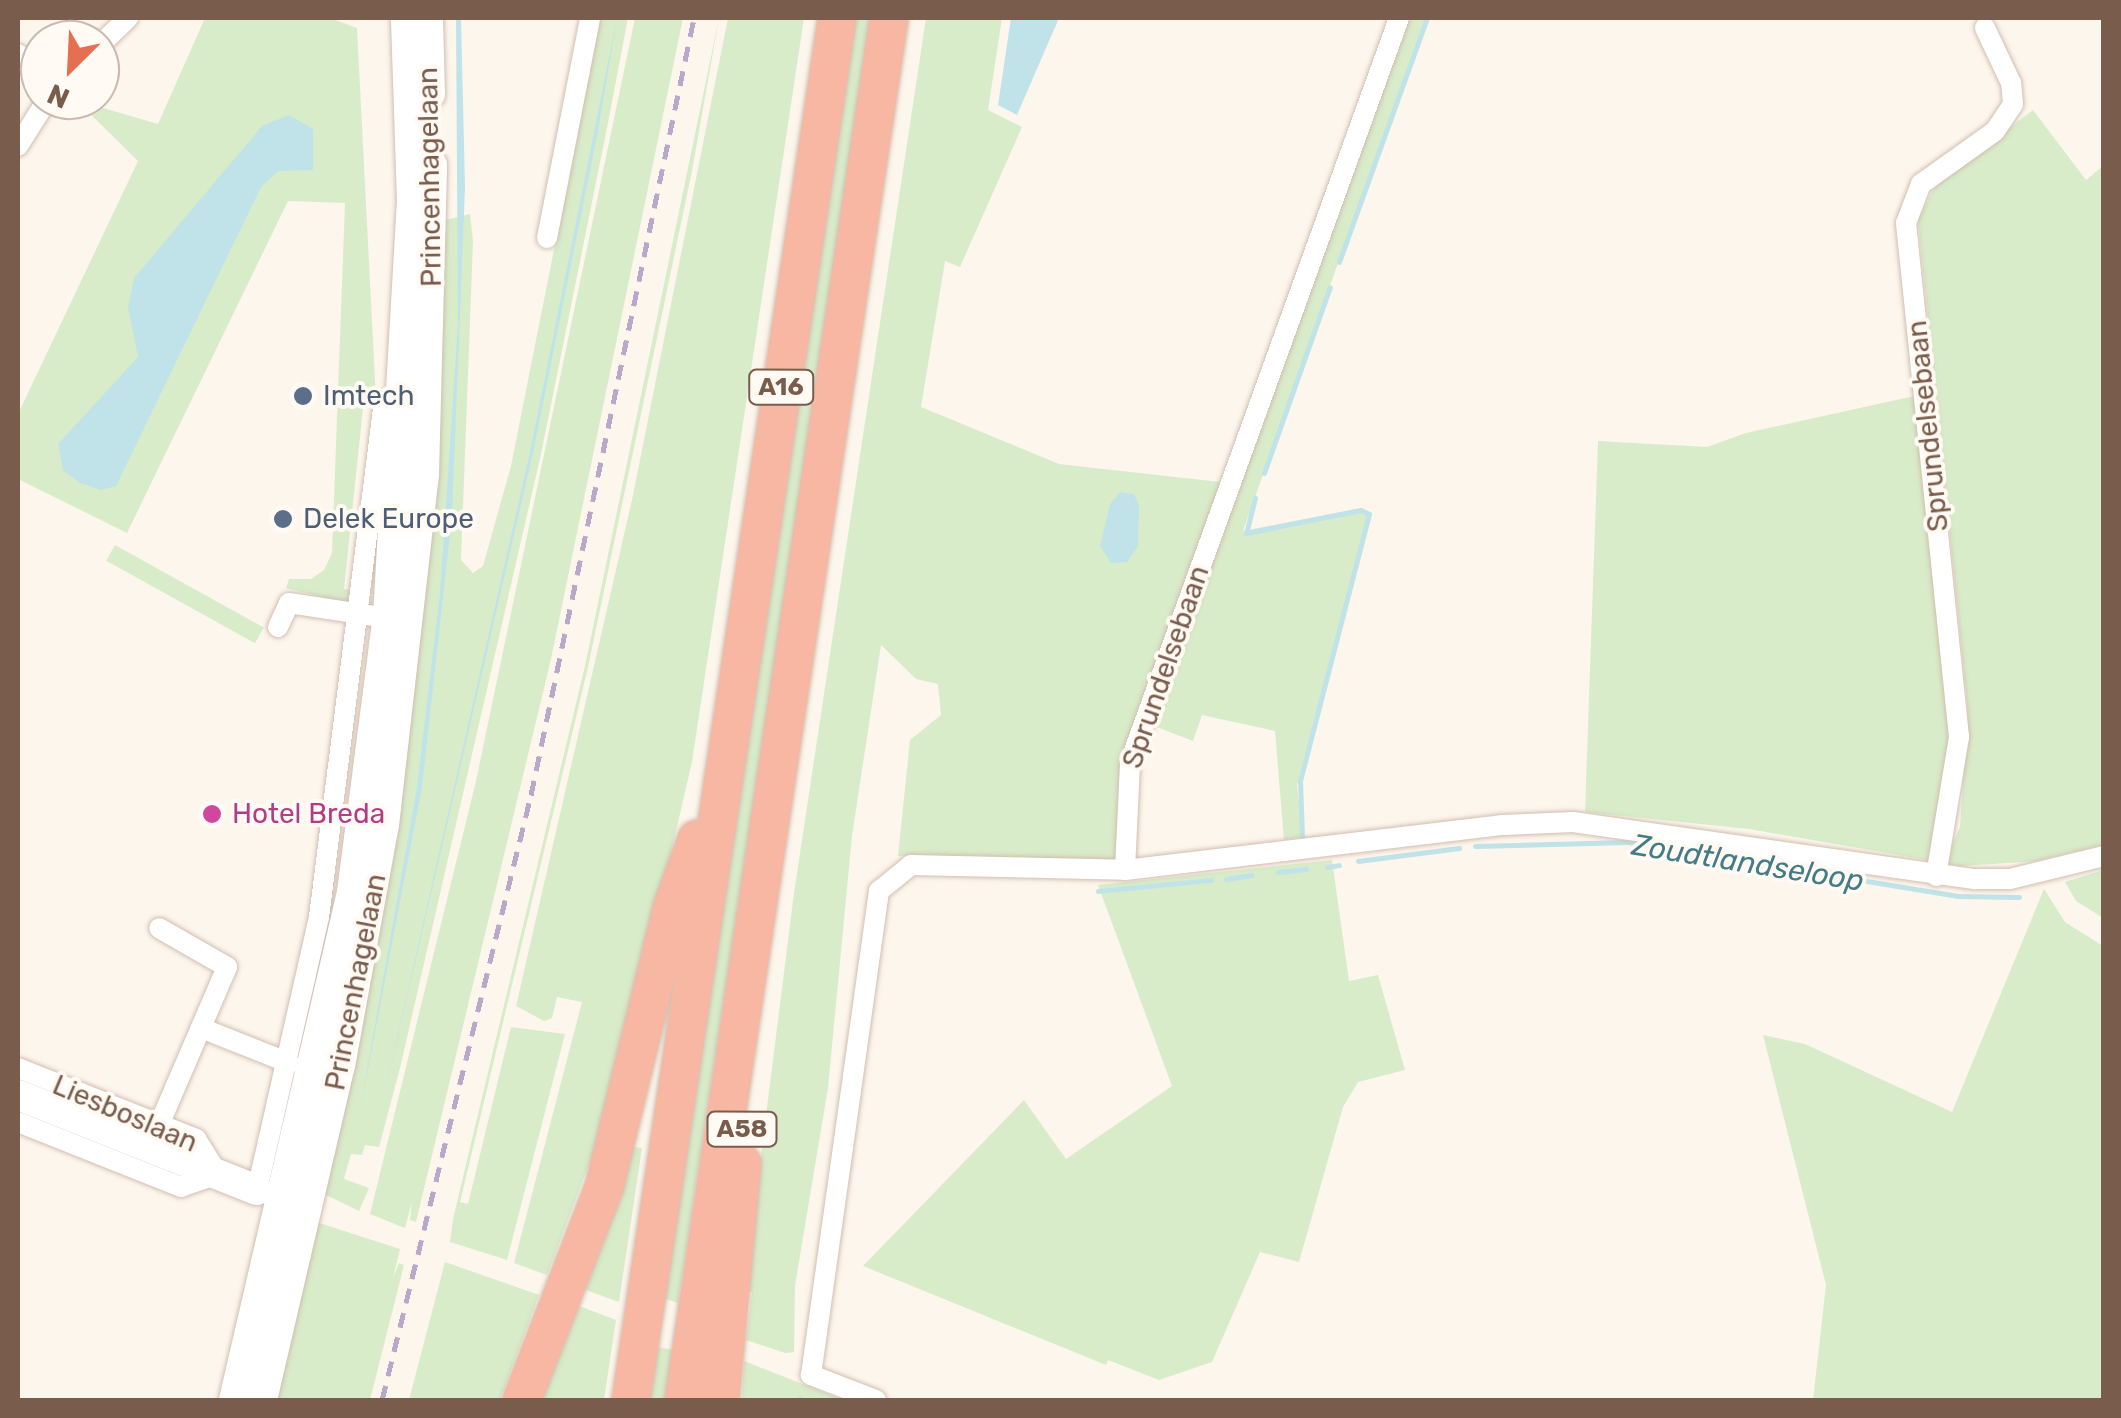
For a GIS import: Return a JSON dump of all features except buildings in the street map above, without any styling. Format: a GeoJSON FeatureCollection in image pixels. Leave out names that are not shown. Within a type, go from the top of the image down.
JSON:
{"type":"FeatureCollection","features":[{"type":"Feature","properties":{"kind":"highway","name":"A16"},"geometry":{"type":"LineString","coordinates":[[630,1400],[837,18]]}},
{"type":"Feature","properties":{"kind":"highway","name":"A16"},"geometry":{"type":"LineString","coordinates":[[704,1385],[746,970],[889,18]]}},
{"type":"Feature","properties":{"kind":"highway","name":"A16"},"geometry":{"type":"LineString","coordinates":[[522,1400],[578,1256],[639,1063],[672,908],[726,756]]}},
{"type":"Feature","properties":{"kind":"main road","name":"Princenhagelaan"},"geometry":{"type":"LineString","coordinates":[[262,1400],[351,1010],[379,863],[387,617],[412,202],[406,18]]}},
{"type":"Feature","properties":{"kind":"main road","name":"Princenhagelaan"},"geometry":{"type":"LineString","coordinates":[[234,1400],[352,892],[387,617],[430,374],[428,18]]}},
{"type":"Feature","properties":{"kind":"main road","name":"Liesboslaan"},"geometry":{"type":"LineString","coordinates":[[18,1094],[257,1190]]}},
{"type":"Feature","properties":{"kind":"street"},"geometry":{"type":"LineString","coordinates":[[548,238],[590,18]]}},
{"type":"Feature","properties":{"kind":"street","name":"Sprundelsebaan"},"geometry":{"type":"LineString","coordinates":[[1125,870],[1130,762],[1399,18]]}},
{"type":"Feature","properties":{"kind":"street","name":"Sprundelsebaan"},"geometry":{"type":"LineString","coordinates":[[1936,876],[1960,737],[1906,223],[1921,184],[1995,131],[2013,104],[2011,83],[1984,28]]}},
{"type":"Feature","properties":{"kind":"street"},"geometry":{"type":"LineString","coordinates":[[18,146],[34,120]]}},
{"type":"Feature","properties":{"kind":"street","name":"Princenhagelaan"},"geometry":{"type":"LineString","coordinates":[[257,1190],[387,617],[384,401]]}},
{"type":"Feature","properties":{"kind":"street"},"geometry":{"type":"LineString","coordinates":[[278,627],[290,603],[387,617]]}},
{"type":"Feature","properties":{"kind":"street"},"geometry":{"type":"LineString","coordinates":[[876,1400],[810,1375],[879,891],[911,865],[1125,870],[1503,824],[1573,822],[1936,876],[2010,878],[2104,856]]}},
{"type":"Feature","properties":{"kind":"street"},"geometry":{"type":"LineString","coordinates":[[158,1125],[227,967],[159,928]]}},
{"type":"Feature","properties":{"kind":"street"},"geometry":{"type":"LineString","coordinates":[[200,1028],[288,1062]]}},
{"type":"Feature","properties":{"kind":"street","name":"Liesboslaan"},"geometry":{"type":"LineString","coordinates":[[18,1068],[202,1143],[218,1174],[181,1188],[18,1122]]}},
{"type":"Feature","properties":{"kind":"green space"},"geometry":{"type":"Polygon","coordinates":[[[205,18],[330,18],[357,28],[376,399],[364,399],[344,589],[357,591],[354,605],[286,588],[289,579],[311,579],[324,570],[332,553],[345,203],[288,201],[127,533],[18,479],[18,414],[138,161],[96,120],[120,120],[120,113],[158,124],[205,18]]]}},
{"type":"Feature","properties":{"kind":"green space"},"geometry":{"type":"Polygon","coordinates":[[[600,18],[628,18],[606,133],[541,454],[400,1068],[379,1147],[365,1145],[362,1155],[351,1154],[344,1179],[369,1188],[359,1211],[318,1191],[438,222],[470,214],[473,241],[461,560],[473,573],[483,566],[511,466],[600,18]]]}},
{"type":"Feature","properties":{"kind":"green space"},"geometry":{"type":"Polygon","coordinates":[[[635,18],[683,18],[551,659],[416,1222],[410,1220],[412,1202],[405,1228],[370,1214],[476,781],[635,18]]]}},
{"type":"Feature","properties":{"kind":"green space"},"geometry":{"type":"Polygon","coordinates":[[[719,18],[692,171],[588,667],[460,1202],[468,1204],[511,1027],[565,1034],[507,1260],[450,1242],[453,1219],[585,666],[719,18]]]}},
{"type":"Feature","properties":{"kind":"green space"},"geometry":{"type":"Polygon","coordinates":[[[728,18],[804,18],[692,762],[614,1098],[547,1275],[514,1263],[582,1002],[557,997],[552,1018],[544,1021],[516,1006],[632,500],[728,18]]]}},
{"type":"Feature","properties":{"kind":"green space"},"geometry":{"type":"Polygon","coordinates":[[[856,18],[872,18],[678,1303],[666,1299],[667,1271],[856,18]]]}},
{"type":"Feature","properties":{"kind":"green space"},"geometry":{"type":"Polygon","coordinates":[[[926,18],[1002,18],[988,110],[1022,127],[960,267],[945,261],[921,407],[1059,464],[1220,482],[1122,763],[1118,864],[898,856],[910,740],[941,715],[938,684],[916,679],[881,645],[852,836],[828,1088],[795,1286],[794,1352],[785,1353],[746,1340],[752,1292],[744,1290],[794,893],[926,18]]]}},
{"type":"Feature","properties":{"kind":"green space"},"geometry":{"type":"Polygon","coordinates":[[[1407,18],[1425,18],[1243,531],[1356,509],[1368,516],[1297,785],[1303,837],[1284,840],[1275,731],[1202,715],[1193,741],[1154,726],[1407,18]]]}},
{"type":"Feature","properties":{"kind":"green space"},"geometry":{"type":"Polygon","coordinates":[[[2033,110],[2086,180],[2103,166],[2103,845],[2036,861],[1961,866],[1944,863],[1960,827],[1968,711],[1918,220],[1936,184],[2033,110]]]}},
{"type":"Feature","properties":{"kind":"green space"},"geometry":{"type":"Polygon","coordinates":[[[1919,395],[1953,714],[1937,843],[1927,860],[1749,829],[1585,812],[1598,441],[1707,447],[1746,433],[1919,395]]]}},
{"type":"Feature","properties":{"kind":"green space"},"geometry":{"type":"Polygon","coordinates":[[[115,545],[264,627],[255,643],[106,561],[115,545]]]}},
{"type":"Feature","properties":{"kind":"green space"},"geometry":{"type":"Polygon","coordinates":[[[1332,860],[1349,981],[1378,975],[1405,1070],[1358,1082],[1343,1107],[1299,1262],[1260,1252],[1212,1362],[1159,1380],[1108,1360],[1106,1365],[863,1266],[1024,1100],[1066,1159],[1172,1086],[1098,885],[1332,860]]]}},
{"type":"Feature","properties":{"kind":"green space"},"geometry":{"type":"Polygon","coordinates":[[[2104,870],[2103,918],[2076,901],[2065,882],[2104,870]]]}},
{"type":"Feature","properties":{"kind":"green space"},"geometry":{"type":"Polygon","coordinates":[[[2044,889],[2065,922],[2103,946],[2103,1400],[1813,1400],[1826,1285],[1763,1035],[1805,1044],[1952,1112],[2044,889]]]}},
{"type":"Feature","properties":{"kind":"green space"},"geometry":{"type":"Polygon","coordinates":[[[632,1147],[642,1148],[619,1302],[586,1290],[632,1147]]]}},
{"type":"Feature","properties":{"kind":"green space"},"geometry":{"type":"Polygon","coordinates":[[[310,1220],[400,1249],[393,1278],[399,1263],[404,1265],[370,1400],[267,1400],[310,1220]]]}},
{"type":"Feature","properties":{"kind":"green space"},"geometry":{"type":"Polygon","coordinates":[[[445,1262],[539,1295],[500,1400],[409,1400],[445,1262]]]}},
{"type":"Feature","properties":{"kind":"green space"},"geometry":{"type":"Polygon","coordinates":[[[579,1306],[616,1320],[604,1400],[537,1400],[579,1306]]]}},
{"type":"Feature","properties":{"kind":"green space"},"geometry":{"type":"Polygon","coordinates":[[[658,1347],[674,1350],[664,1400],[648,1400],[658,1347]]]}},
{"type":"Feature","properties":{"kind":"green space"},"geometry":{"type":"Polygon","coordinates":[[[744,1361],[843,1400],[742,1400],[744,1361]]]}},
{"type":"Feature","properties":{"kind":"water"},"geometry":{"type":"Polygon","coordinates":[[[456,18],[461,18],[465,187],[452,516],[422,787],[359,1116],[417,787],[440,593],[458,324],[456,18]]]}},
{"type":"Feature","properties":{"kind":"water"},"geometry":{"type":"Polygon","coordinates":[[[617,18],[533,453],[377,1127],[530,452],[617,18]]]}},
{"type":"Feature","properties":{"kind":"water"},"geometry":{"type":"Polygon","coordinates":[[[1011,18],[1059,18],[1017,115],[998,105],[1011,18]]]}},
{"type":"Feature","properties":{"kind":"water"},"geometry":{"type":"Polygon","coordinates":[[[289,115],[313,129],[313,170],[278,171],[261,187],[116,486],[101,490],[80,483],[63,470],[58,444],[138,357],[128,307],[134,278],[262,126],[289,115]]]}},
{"type":"Feature","properties":{"kind":"water"},"geometry":{"type":"Polygon","coordinates":[[[1120,492],[1134,494],[1139,506],[1138,546],[1127,562],[1111,563],[1100,546],[1110,504],[1120,492]]]}},
{"type":"Feature","properties":{"kind":"waterway","name":"Zoudtlandseloop"},"geometry":{"type":"LineString","coordinates":[[1339,262],[1427,18]]}},
{"type":"Feature","properties":{"kind":"waterway","name":"Zoudtlandseloop"},"geometry":{"type":"LineString","coordinates":[[1264,473],[1330,287]]}},
{"type":"Feature","properties":{"kind":"waterway","name":"Zoudtlandseloop"},"geometry":{"type":"LineString","coordinates":[[1255,498],[1246,533],[1361,510],[1369,514],[1300,780],[1302,836]]}},
{"type":"Feature","properties":{"kind":"waterway","name":"Zoudtlandseloop"},"geometry":{"type":"LineString","coordinates":[[1475,846],[1628,842],[1957,896],[2019,897]]}},
{"type":"Feature","properties":{"kind":"waterway","name":"Zoudtlandseloop"},"geometry":{"type":"LineString","coordinates":[[1358,861],[1459,848]]}},
{"type":"Feature","properties":{"kind":"waterway","name":"Zoudtlandseloop"},"geometry":{"type":"LineString","coordinates":[[1327,867],[1339,865]]}},
{"type":"Feature","properties":{"kind":"waterway"},"geometry":{"type":"LineString","coordinates":[[1278,872],[1306,869]]}},
{"type":"Feature","properties":{"kind":"waterway"},"geometry":{"type":"LineString","coordinates":[[1226,879],[1252,875]]}},
{"type":"Feature","properties":{"kind":"waterway"},"geometry":{"type":"LineString","coordinates":[[1098,891],[1211,880]]}},
{"type":"Feature","properties":{"kind":"railway"},"geometry":{"type":"LineString","coordinates":[[382,1400],[531,795],[694,18]]}},
{"type":"Feature","properties":{"kind":"place","name":"Imtech"},"geometry":{"type":"Point","coordinates":[303,396]}},
{"type":"Feature","properties":{"kind":"place","name":"Delek Europe"},"geometry":{"type":"Point","coordinates":[283,519]}},
{"type":"Feature","properties":{"kind":"place","name":"Hotel Breda"},"geometry":{"type":"Point","coordinates":[212,814]}}]}
